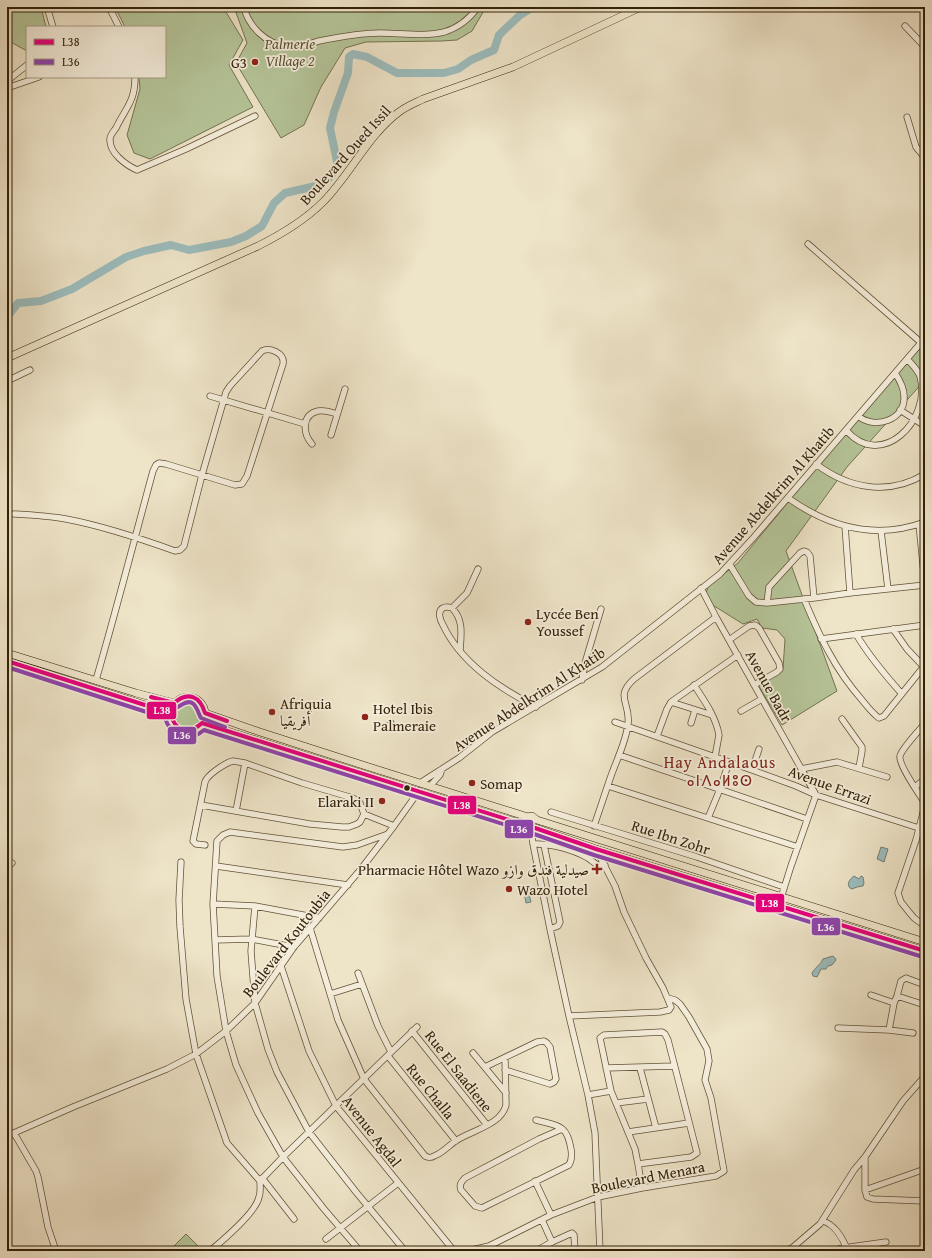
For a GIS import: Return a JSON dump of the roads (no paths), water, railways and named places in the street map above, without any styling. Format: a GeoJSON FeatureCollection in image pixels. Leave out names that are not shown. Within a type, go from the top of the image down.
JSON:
{"type":"FeatureCollection","features":[{"type":"Feature","properties":{"kind":"main road","name":"Boulevard Oued Issil"},"geometry":{"type":"LineString","coordinates":[[7,358],[280,235],[309,215],[324,202],[379,131],[400,111],[424,99],[513,67],[641,7]]}},
{"type":"Feature","properties":{"kind":"main road"},"geometry":{"type":"LineString","coordinates":[[7,653],[142,695],[174,703]]}},
{"type":"Feature","properties":{"kind":"main road"},"geometry":{"type":"LineString","coordinates":[[7,661],[170,713]]}},
{"type":"Feature","properties":{"kind":"main road"},"geometry":{"type":"LineString","coordinates":[[186,696],[195,698],[202,704],[205,713],[199,727],[188,731],[182,730],[173,724],[170,713],[174,703],[181,697],[186,696]]}},
{"type":"Feature","properties":{"kind":"main road"},"geometry":{"type":"LineString","coordinates":[[205,713],[528,817],[524,821],[532,826],[596,849],[925,951]]}},
{"type":"Feature","properties":{"kind":"main road"},"geometry":{"type":"LineString","coordinates":[[202,723],[532,826],[781,898],[925,942]]}},
{"type":"Feature","properties":{"kind":"street"},"geometry":{"type":"LineString","coordinates":[[47,7],[53,26]]}},
{"type":"Feature","properties":{"kind":"street"},"geometry":{"type":"LineString","coordinates":[[109,7],[118,26]]}},
{"type":"Feature","properties":{"kind":"street"},"geometry":{"type":"LineString","coordinates":[[244,7],[249,22],[260,33],[278,44],[296,47],[320,41],[368,34],[424,34],[445,32],[457,27],[478,7]]}},
{"type":"Feature","properties":{"kind":"street"},"geometry":{"type":"LineString","coordinates":[[905,26],[925,47]]}},
{"type":"Feature","properties":{"kind":"street"},"geometry":{"type":"LineString","coordinates":[[7,81],[26,66]]}},
{"type":"Feature","properties":{"kind":"street"},"geometry":{"type":"LineString","coordinates":[[7,88],[36,78]]}},
{"type":"Feature","properties":{"kind":"street"},"geometry":{"type":"LineString","coordinates":[[136,78],[134,96],[110,138],[112,149],[118,157],[128,166],[137,170],[173,155],[255,116]]}},
{"type":"Feature","properties":{"kind":"street"},"geometry":{"type":"LineString","coordinates":[[907,117],[916,147],[925,158]]}},
{"type":"Feature","properties":{"kind":"street"},"geometry":{"type":"LineString","coordinates":[[808,244],[923,344]]}},
{"type":"Feature","properties":{"kind":"street","name":"Avenue Abdelkrim Al Khatib"},"geometry":{"type":"LineString","coordinates":[[420,783],[487,736],[582,680],[618,655],[730,564],[895,372],[923,344],[925,338]]}},
{"type":"Feature","properties":{"kind":"street"},"geometry":{"type":"LineString","coordinates":[[14,514],[66,519],[135,537],[175,551],[182,549],[185,542],[202,475],[226,392],[264,349],[281,355],[283,360],[248,476],[244,483],[235,485],[202,475],[166,464],[158,463],[156,465],[153,471],[135,537],[96,680]]}},
{"type":"Feature","properties":{"kind":"street"},"geometry":{"type":"LineString","coordinates":[[846,430],[863,443],[872,445],[893,441],[903,436],[911,429],[917,421],[923,405],[924,387],[918,372],[907,359]]}},
{"type":"Feature","properties":{"kind":"street"},"geometry":{"type":"LineString","coordinates":[[7,381],[30,370]]}},
{"type":"Feature","properties":{"kind":"street"},"geometry":{"type":"LineString","coordinates":[[858,416],[870,423],[882,423],[892,418],[900,410],[904,400],[904,392],[895,372]]}},
{"type":"Feature","properties":{"kind":"street"},"geometry":{"type":"LineString","coordinates":[[331,435],[344,389]]}},
{"type":"Feature","properties":{"kind":"street"},"geometry":{"type":"LineString","coordinates":[[210,396],[305,424]]}},
{"type":"Feature","properties":{"kind":"street"},"geometry":{"type":"LineString","coordinates":[[900,410],[925,426]]}},
{"type":"Feature","properties":{"kind":"street"},"geometry":{"type":"LineString","coordinates":[[312,444],[307,436],[305,424],[310,415],[318,411],[326,411],[337,414]]}},
{"type":"Feature","properties":{"kind":"street"},"geometry":{"type":"LineString","coordinates":[[816,464],[841,480],[867,487],[896,485],[910,481],[925,474]]}},
{"type":"Feature","properties":{"kind":"street"},"geometry":{"type":"LineString","coordinates":[[730,564],[752,599],[756,602],[767,603],[925,585],[922,523],[881,531],[844,526],[811,513],[788,498]]}},
{"type":"Feature","properties":{"kind":"street"},"geometry":{"type":"LineString","coordinates":[[844,526],[850,593]]}},
{"type":"Feature","properties":{"kind":"street"},"geometry":{"type":"LineString","coordinates":[[881,531],[888,589]]}},
{"type":"Feature","properties":{"kind":"street"},"geometry":{"type":"LineString","coordinates":[[767,603],[769,587],[800,553],[804,551],[808,552],[810,556],[814,598]]}},
{"type":"Feature","properties":{"kind":"street"},"geometry":{"type":"LineString","coordinates":[[452,608],[467,593],[478,569]]}},
{"type":"Feature","properties":{"kind":"street","name":"Avenue Badr"},"geometry":{"type":"LineString","coordinates":[[701,588],[816,794]]}},
{"type":"Feature","properties":{"kind":"street"},"geometry":{"type":"LineString","coordinates":[[804,599],[821,639],[842,676],[850,687],[879,718],[884,716],[924,666],[907,649],[893,629]]}},
{"type":"Feature","properties":{"kind":"street"},"geometry":{"type":"LineString","coordinates":[[460,650],[462,629],[458,616],[452,608],[443,608],[440,612],[441,621],[449,636],[460,650],[493,682],[516,697],[536,707]]}},
{"type":"Feature","properties":{"kind":"street"},"geometry":{"type":"LineString","coordinates":[[582,680],[585,663],[601,608]]}},
{"type":"Feature","properties":{"kind":"street"},"geometry":{"type":"LineString","coordinates":[[594,826],[628,726],[628,713],[623,695],[624,691],[629,683],[716,617]]}},
{"type":"Feature","properties":{"kind":"street"},"geometry":{"type":"LineString","coordinates":[[821,639],[925,624]]}},
{"type":"Feature","properties":{"kind":"street"},"geometry":{"type":"LineString","coordinates":[[729,640],[749,626],[755,625],[759,628],[779,663],[780,669],[777,672],[754,685]]}},
{"type":"Feature","properties":{"kind":"street"},"geometry":{"type":"LineString","coordinates":[[856,634],[871,658],[902,694]]}},
{"type":"Feature","properties":{"kind":"street"},"geometry":{"type":"LineString","coordinates":[[657,736],[671,702],[738,655]]}},
{"type":"Feature","properties":{"kind":"street"},"geometry":{"type":"LineString","coordinates":[[694,685],[712,715],[719,735],[716,757]]}},
{"type":"Feature","properties":{"kind":"street"},"geometry":{"type":"LineString","coordinates":[[741,711],[762,699]]}},
{"type":"Feature","properties":{"kind":"street"},"geometry":{"type":"LineString","coordinates":[[671,702],[712,715]]}},
{"type":"Feature","properties":{"kind":"street"},"geometry":{"type":"LineString","coordinates":[[691,723],[695,710]]}},
{"type":"Feature","properties":{"kind":"street"},"geometry":{"type":"LineString","coordinates":[[842,718],[862,748],[859,768]]}},
{"type":"Feature","properties":{"kind":"street","name":"Avenue Errazi"},"geometry":{"type":"LineString","coordinates":[[615,722],[816,794],[922,829]]}},
{"type":"Feature","properties":{"kind":"street"},"geometry":{"type":"LineString","coordinates":[[924,925],[908,912],[901,902],[898,893],[922,829],[925,804],[901,764],[900,756],[901,752],[925,723]]}},
{"type":"Feature","properties":{"kind":"street"},"geometry":{"type":"LineString","coordinates":[[920,730],[925,735]]}},
{"type":"Feature","properties":{"kind":"street"},"geometry":{"type":"LineString","coordinates":[[752,770],[759,749]]}},
{"type":"Feature","properties":{"kind":"street"},"geometry":{"type":"LineString","coordinates":[[619,755],[808,819]]}},
{"type":"Feature","properties":{"kind":"street"},"geometry":{"type":"LineString","coordinates":[[201,805],[310,824],[349,828],[360,822],[364,814],[360,803],[353,798],[302,783],[245,763],[231,761],[208,777],[205,782],[193,842],[196,844],[205,845]]}},
{"type":"Feature","properties":{"kind":"street"},"geometry":{"type":"LineString","coordinates":[[708,818],[729,762]]}},
{"type":"Feature","properties":{"kind":"street"},"geometry":{"type":"LineString","coordinates":[[801,769],[833,762],[845,764],[887,777]]}},
{"type":"Feature","properties":{"kind":"street"},"geometry":{"type":"LineString","coordinates":[[236,811],[245,763]]}},
{"type":"Feature","properties":{"kind":"street","name":"Avenue Abdelkrim Al Khatib"},"geometry":{"type":"LineString","coordinates":[[430,786],[440,775],[442,769]]}},
{"type":"Feature","properties":{"kind":"street"},"geometry":{"type":"LineString","coordinates":[[796,786],[805,776]]}},
{"type":"Feature","properties":{"kind":"street"},"geometry":{"type":"LineString","coordinates":[[915,787],[925,779]]}},
{"type":"Feature","properties":{"kind":"street"},"geometry":{"type":"LineString","coordinates":[[608,786],[798,847]]}},
{"type":"Feature","properties":{"kind":"street","name":"Boulevard Koutoubia"},"geometry":{"type":"LineString","coordinates":[[7,1136],[167,1069],[196,1054],[226,1031],[255,1003],[294,947],[348,885],[419,791]]}},
{"type":"Feature","properties":{"kind":"street"},"geometry":{"type":"LineString","coordinates":[[781,898],[816,794]]}},
{"type":"Feature","properties":{"kind":"street","name":"Rue Ibn Zohr"},"geometry":{"type":"LineString","coordinates":[[551,812],[697,857],[784,887]]}},
{"type":"Feature","properties":{"kind":"street"},"geometry":{"type":"LineString","coordinates":[[364,814],[394,826]]}},
{"type":"Feature","properties":{"kind":"street"},"geometry":{"type":"LineString","coordinates":[[532,826],[533,844],[550,928],[588,1095],[595,1133],[600,1251]]}},
{"type":"Feature","properties":{"kind":"street"},"geometry":{"type":"LineString","coordinates":[[360,1251],[283,1157],[258,1113],[236,1065],[226,1031],[219,992],[213,904],[217,841],[220,837],[227,833],[239,833],[343,847],[357,845],[388,834]]}},
{"type":"Feature","properties":{"kind":"street"},"geometry":{"type":"LineString","coordinates":[[533,844],[568,850],[590,859],[598,866],[605,865]]}},
{"type":"Feature","properties":{"kind":"street"},"geometry":{"type":"LineString","coordinates":[[544,845],[560,922],[558,926],[550,928]]}},
{"type":"Feature","properties":{"kind":"street"},"geometry":{"type":"LineString","coordinates":[[569,1016],[666,1011],[671,1007],[668,998],[646,958],[624,912],[615,886],[596,849]]}},
{"type":"Feature","properties":{"kind":"street"},"geometry":{"type":"LineString","coordinates":[[182,862],[179,900],[180,933],[186,999],[196,1054],[227,1143],[294,1219]]}},
{"type":"Feature","properties":{"kind":"street"},"geometry":{"type":"LineString","coordinates":[[216,866],[348,885]]}},
{"type":"Feature","properties":{"kind":"street"},"geometry":{"type":"LineString","coordinates":[[213,904],[255,906],[319,918]]}},
{"type":"Feature","properties":{"kind":"street"},"geometry":{"type":"LineString","coordinates":[[255,906],[251,939],[251,964],[255,1003],[272,1060],[285,1089],[309,1132],[405,1251]]}},
{"type":"Feature","properties":{"kind":"street"},"geometry":{"type":"LineString","coordinates":[[310,928],[342,1032],[364,1079],[425,1156],[430,1158],[433,1157],[456,1141],[498,1118],[506,1105],[505,1058]]}},
{"type":"Feature","properties":{"kind":"street"},"geometry":{"type":"LineString","coordinates":[[215,940],[251,939],[294,947]]}},
{"type":"Feature","properties":{"kind":"street","name":"Avenue Agdal"},"geometry":{"type":"LineString","coordinates":[[281,966],[309,1051],[336,1106],[454,1251]]}},
{"type":"Feature","properties":{"kind":"street","name":"Rue Challa"},"geometry":{"type":"LineString","coordinates":[[358,973],[389,1054],[456,1141]]}},
{"type":"Feature","properties":{"kind":"street"},"geometry":{"type":"LineString","coordinates":[[889,1030],[894,1003],[902,981],[906,978],[925,985]]}},
{"type":"Feature","properties":{"kind":"street"},"geometry":{"type":"LineString","coordinates":[[330,994],[362,984]]}},
{"type":"Feature","properties":{"kind":"street"},"geometry":{"type":"LineString","coordinates":[[871,995],[894,1003]]}},
{"type":"Feature","properties":{"kind":"street"},"geometry":{"type":"LineString","coordinates":[[897,996],[925,1005]]}},
{"type":"Feature","properties":{"kind":"street","name":"Boulevard Menara"},"geometry":{"type":"LineString","coordinates":[[466,1251],[497,1243],[551,1215],[598,1197],[716,1176],[724,1171],[711,1098],[705,1080],[709,1061],[707,1049],[684,1009],[675,1000],[668,998]]}},
{"type":"Feature","properties":{"kind":"street"},"geometry":{"type":"LineString","coordinates":[[838,1028],[889,1030],[913,1033]]}},
{"type":"Feature","properties":{"kind":"street","name":"Rue El Saadiene"},"geometry":{"type":"LineString","coordinates":[[389,1054],[415,1029],[487,1125]]}},
{"type":"Feature","properties":{"kind":"street"},"geometry":{"type":"LineString","coordinates":[[638,1164],[694,1156],[697,1153],[668,1040],[664,1033],[660,1032],[604,1035],[601,1037],[601,1047],[611,1091],[634,1149],[642,1188]]}},
{"type":"Feature","properties":{"kind":"street"},"geometry":{"type":"LineString","coordinates":[[485,1067],[537,1042],[544,1041],[550,1047],[556,1079],[550,1084],[505,1070]]}},
{"type":"Feature","properties":{"kind":"street"},"geometry":{"type":"LineString","coordinates":[[473,1053],[506,1093]]}},
{"type":"Feature","properties":{"kind":"street"},"geometry":{"type":"LineString","coordinates":[[210,1251],[224,1240],[255,1208],[260,1197],[261,1180],[389,1054]]}},
{"type":"Feature","properties":{"kind":"street"},"geometry":{"type":"LineString","coordinates":[[606,1068],[674,1066]]}},
{"type":"Feature","properties":{"kind":"street"},"geometry":{"type":"LineString","coordinates":[[640,1068],[656,1128]]}},
{"type":"Feature","properties":{"kind":"street"},"geometry":{"type":"LineString","coordinates":[[783,1251],[792,1248],[823,1221],[854,1170],[866,1157],[902,1101],[925,1076]]}},
{"type":"Feature","properties":{"kind":"street"},"geometry":{"type":"LineString","coordinates":[[588,1095],[611,1091]]}},
{"type":"Feature","properties":{"kind":"street"},"geometry":{"type":"LineString","coordinates":[[616,1103],[648,1099]]}},
{"type":"Feature","properties":{"kind":"street"},"geometry":{"type":"LineString","coordinates":[[536,1120],[562,1129],[567,1135],[572,1158],[570,1163],[567,1166],[482,1208],[475,1206],[460,1187],[461,1181],[539,1139],[562,1129]]}},
{"type":"Feature","properties":{"kind":"street"},"geometry":{"type":"LineString","coordinates":[[628,1132],[689,1123]]}},
{"type":"Feature","properties":{"kind":"street"},"geometry":{"type":"LineString","coordinates":[[14,1133],[36,1171],[48,1227],[56,1251]]}},
{"type":"Feature","properties":{"kind":"street"},"geometry":{"type":"LineString","coordinates":[[866,1157],[865,1190],[867,1197],[874,1199],[905,1199],[925,1201]]}},
{"type":"Feature","properties":{"kind":"street"},"geometry":{"type":"LineString","coordinates":[[865,1190],[925,1169]]}},
{"type":"Feature","properties":{"kind":"street"},"geometry":{"type":"LineString","coordinates":[[535,1181],[551,1215]]}},
{"type":"Feature","properties":{"kind":"street"},"geometry":{"type":"LineString","coordinates":[[326,1239],[398,1183]]}},
{"type":"Feature","properties":{"kind":"street"},"geometry":{"type":"LineString","coordinates":[[542,1220],[550,1243],[550,1251]]}},
{"type":"Feature","properties":{"kind":"street"},"geometry":{"type":"LineString","coordinates":[[823,1221],[830,1223],[837,1231],[847,1249]]}},
{"type":"Feature","properties":{"kind":"street"},"geometry":{"type":"LineString","coordinates":[[536,1251],[569,1234],[574,1235],[575,1251]]}},
{"type":"Feature","properties":{"kind":"street"},"geometry":{"type":"LineString","coordinates":[[832,1251],[886,1242]]}},
{"type":"Feature","properties":{"kind":"street"},"geometry":{"type":"LineString","coordinates":[[869,1251],[882,1249],[884,1251]]}},
{"type":"Feature","properties":{"kind":"water"},"geometry":{"type":"Polygon","coordinates":[[[393,720],[396,726],[387,731],[382,729],[384,724],[393,720]]]}},
{"type":"Feature","properties":{"kind":"water"},"geometry":{"type":"Polygon","coordinates":[[[881,847],[888,849],[884,862],[877,859],[881,847]]]}},
{"type":"Feature","properties":{"kind":"water"},"geometry":{"type":"Polygon","coordinates":[[[854,876],[859,879],[861,876],[863,877],[863,886],[852,889],[850,888],[848,883],[854,876]]]}},
{"type":"Feature","properties":{"kind":"water"},"geometry":{"type":"Polygon","coordinates":[[[527,886],[531,902],[526,903],[523,887],[527,886]]]}},
{"type":"Feature","properties":{"kind":"water"},"geometry":{"type":"Polygon","coordinates":[[[833,956],[836,960],[832,965],[828,966],[826,969],[821,969],[817,977],[813,976],[812,973],[823,959],[833,956]]]}},
{"type":"Feature","properties":{"kind":"waterway"},"geometry":{"type":"LineString","coordinates":[[7,317],[18,303],[41,301],[72,289],[126,257],[171,245],[189,250],[231,242],[246,236],[262,226],[274,203],[285,193],[316,186],[329,178],[338,166],[330,128],[348,73],[349,57],[353,54],[367,57],[397,73],[444,73],[458,69],[471,60],[494,50],[499,35],[519,16],[533,7]]}},
{"type":"Feature","properties":{"kind":"place","name":"G3"},"geometry":{"type":"Point","coordinates":[255,62]}},
{"type":"Feature","properties":{"kind":"place","name":"Lycée Ben Youssef"},"geometry":{"type":"Point","coordinates":[528,622]}},
{"type":"Feature","properties":{"kind":"place","name":"Afriquia أفريقيا"},"geometry":{"type":"Point","coordinates":[272,712]}},
{"type":"Feature","properties":{"kind":"place","name":"Hotel Ibis Palmeraie"},"geometry":{"type":"Point","coordinates":[365,717]}},
{"type":"Feature","properties":{"kind":"place","name":"Somap"},"geometry":{"type":"Point","coordinates":[472,783]}},
{"type":"Feature","properties":{"kind":"place","name":"Elaraki II"},"geometry":{"type":"Point","coordinates":[382,801]}},
{"type":"Feature","properties":{"kind":"place","name":"Pharmacie Hôtel Wazo صيدلية فندق وازو"},"geometry":{"type":"Point","coordinates":[597,869]}},
{"type":"Feature","properties":{"kind":"place","name":"Wazo Hotel"},"geometry":{"type":"Point","coordinates":[509,889]}},
{"type":"Feature","properties":{"kind":"district","name":"Hay Andalaous ⴰⵏⴷⴰⵍⵓⵙ"},"geometry":{"type":"Point","coordinates":[720,771]}},
{"type":"Feature","properties":{"kind":"park label","name":"Palmerie Village 2"},"geometry":{"type":"Point","coordinates":[290,52]}}]}
